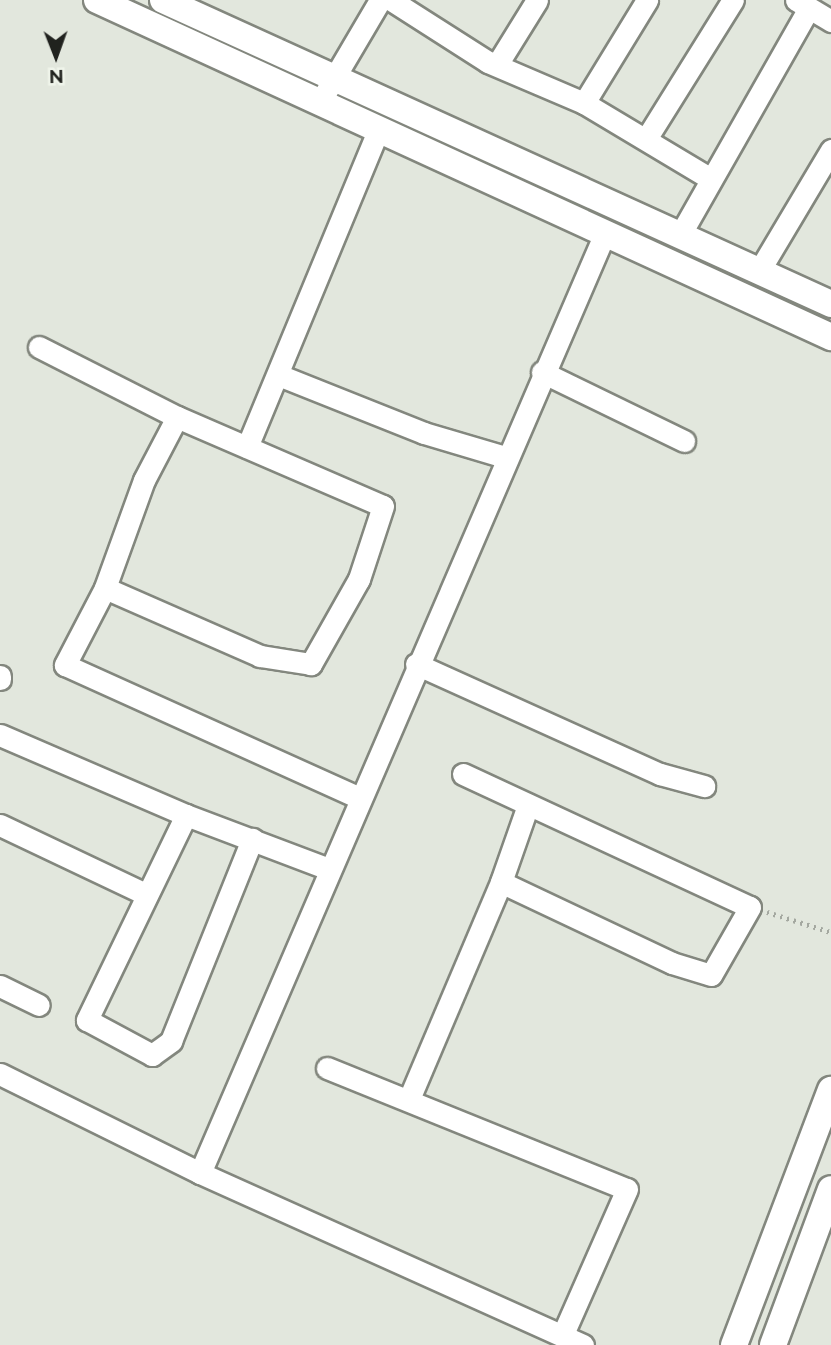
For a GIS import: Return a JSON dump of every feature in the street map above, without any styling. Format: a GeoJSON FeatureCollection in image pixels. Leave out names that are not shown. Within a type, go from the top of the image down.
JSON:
{"type":"FeatureCollection","features":[{"type":"Feature","properties":{"kind":"street"},"geometry":{"type":"LineString","coordinates":[[97,0],[831,337]]}},
{"type":"Feature","properties":{"kind":"street"},"geometry":{"type":"LineString","coordinates":[[163,0],[831,304]]}},
{"type":"Feature","properties":{"kind":"street"},"geometry":{"type":"LineString","coordinates":[[320,102],[380,0]]}},
{"type":"Feature","properties":{"kind":"street"},"geometry":{"type":"LineString","coordinates":[[391,0],[488,62],[498,62],[584,103],[711,179]]}},
{"type":"Feature","properties":{"kind":"street"},"geometry":{"type":"LineString","coordinates":[[498,62],[537,0]]}},
{"type":"Feature","properties":{"kind":"street"},"geometry":{"type":"LineString","coordinates":[[584,103],[646,0]]}},
{"type":"Feature","properties":{"kind":"street"},"geometry":{"type":"LineString","coordinates":[[646,139],[733,0]]}},
{"type":"Feature","properties":{"kind":"street"},"geometry":{"type":"LineString","coordinates":[[680,235],[802,4],[831,22]]}},
{"type":"Feature","properties":{"kind":"street"},"geometry":{"type":"LineString","coordinates":[[247,447],[281,376],[379,129]]}},
{"type":"Feature","properties":{"kind":"street"},"geometry":{"type":"LineString","coordinates":[[759,271],[831,150]]}},
{"type":"Feature","properties":{"kind":"street"},"geometry":{"type":"LineString","coordinates":[[200,1172],[505,457],[605,233]]}},
{"type":"Feature","properties":{"kind":"street"},"geometry":{"type":"LineString","coordinates":[[39,347],[177,417],[383,506],[359,579],[311,664],[260,656],[105,588]]}},
{"type":"Feature","properties":{"kind":"street"},"geometry":{"type":"LineString","coordinates":[[542,372],[684,441]]}},
{"type":"Feature","properties":{"kind":"street"},"geometry":{"type":"LineString","coordinates":[[281,376],[424,433],[505,457]]}},
{"type":"Feature","properties":{"kind":"street"},"geometry":{"type":"LineString","coordinates":[[177,417],[144,480],[105,588],[65,665],[359,798]]}},
{"type":"Feature","properties":{"kind":"street"},"geometry":{"type":"LineString","coordinates":[[416,664],[660,774],[704,786]]}},
{"type":"Feature","properties":{"kind":"street"},"geometry":{"type":"LineString","coordinates":[[0,735],[186,815],[330,869]]}},
{"type":"Feature","properties":{"kind":"street"},"geometry":{"type":"LineString","coordinates":[[463,774],[750,907],[711,975],[672,963],[501,882]]}},
{"type":"Feature","properties":{"kind":"street"},"geometry":{"type":"LineString","coordinates":[[409,1099],[501,882],[528,805]]}},
{"type":"Feature","properties":{"kind":"street"},"geometry":{"type":"LineString","coordinates":[[186,815],[145,894],[87,1020],[152,1055],[172,1041],[252,839]]}},
{"type":"Feature","properties":{"kind":"street"},"geometry":{"type":"LineString","coordinates":[[0,825],[145,894]]}},
{"type":"Feature","properties":{"kind":"street"},"geometry":{"type":"LineString","coordinates":[[0,986],[39,1005]]}},
{"type":"Feature","properties":{"kind":"street"},"geometry":{"type":"LineString","coordinates":[[327,1068],[627,1189],[563,1334]]}},
{"type":"Feature","properties":{"kind":"street"},"geometry":{"type":"LineString","coordinates":[[0,1074],[200,1172],[583,1345]]}},
{"type":"Feature","properties":{"kind":"street"},"geometry":{"type":"LineString","coordinates":[[734,1345],[831,1090]]}},
{"type":"Feature","properties":{"kind":"street"},"geometry":{"type":"LineString","coordinates":[[774,1345],[831,1189]]}},
{"type":"Feature","properties":{"kind":"path"},"geometry":{"type":"LineString","coordinates":[[750,907],[831,932]]}}]}
